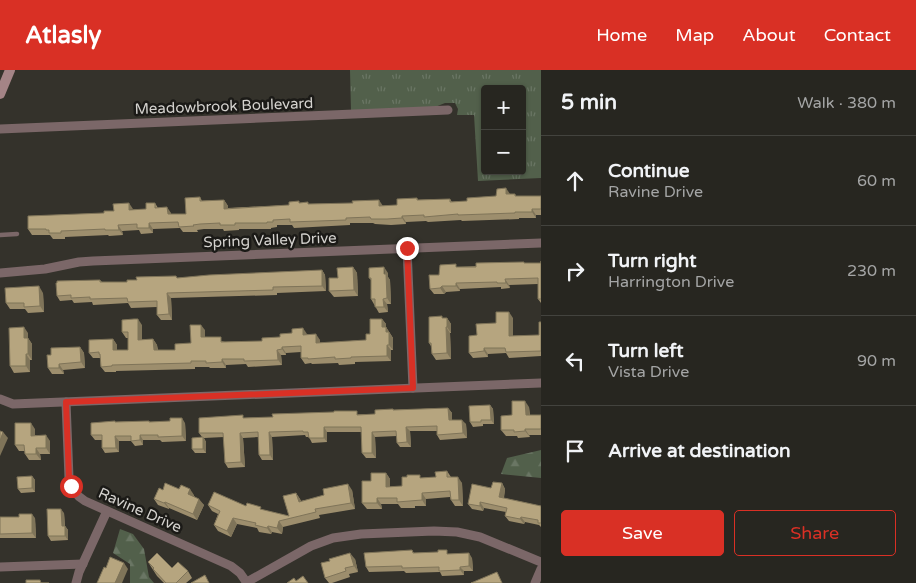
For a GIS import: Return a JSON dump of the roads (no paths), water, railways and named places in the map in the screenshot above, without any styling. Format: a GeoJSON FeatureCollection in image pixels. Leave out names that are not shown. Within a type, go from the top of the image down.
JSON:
{"type":"FeatureCollection","features":[{"type":"Feature","properties":{"kind":"main road"},"geometry":{"type":"LineString","coordinates":[[0,94],[10,70]]}},
{"type":"Feature","properties":{"kind":"street","name":"Meadowbrook Boulevard"},"geometry":{"type":"LineString","coordinates":[[0,129],[448,110]]}},
{"type":"Feature","properties":{"kind":"street","name":"Spring Valley Drive"},"geometry":{"type":"LineString","coordinates":[[0,272],[45,269],[93,261],[541,243]]}},
{"type":"Feature","properties":{"kind":"street"},"geometry":{"type":"LineString","coordinates":[[407,248],[413,388]]}},
{"type":"Feature","properties":{"kind":"street"},"geometry":{"type":"LineString","coordinates":[[0,398],[13,404],[541,383]]}},
{"type":"Feature","properties":{"kind":"street","name":"Ravine Drive"},"geometry":{"type":"LineString","coordinates":[[66,402],[69,478],[74,492],[79,497],[231,566],[247,582]]}},
{"type":"Feature","properties":{"kind":"street"},"geometry":{"type":"LineString","coordinates":[[76,583],[107,510]]}},
{"type":"Feature","properties":{"kind":"street"},"geometry":{"type":"LineString","coordinates":[[247,582],[311,546],[333,538],[361,534],[457,532],[480,537],[541,562]]}},
{"type":"Feature","properties":{"kind":"street"},"geometry":{"type":"LineString","coordinates":[[0,567],[83,564]]}},
{"type":"Feature","properties":{"kind":"street"},"geometry":{"type":"LineString","coordinates":[[535,583],[541,569]]}},
{"type":"Feature","properties":{"kind":"lane"},"geometry":{"type":"LineString","coordinates":[[0,235],[17,234]]}}]}
